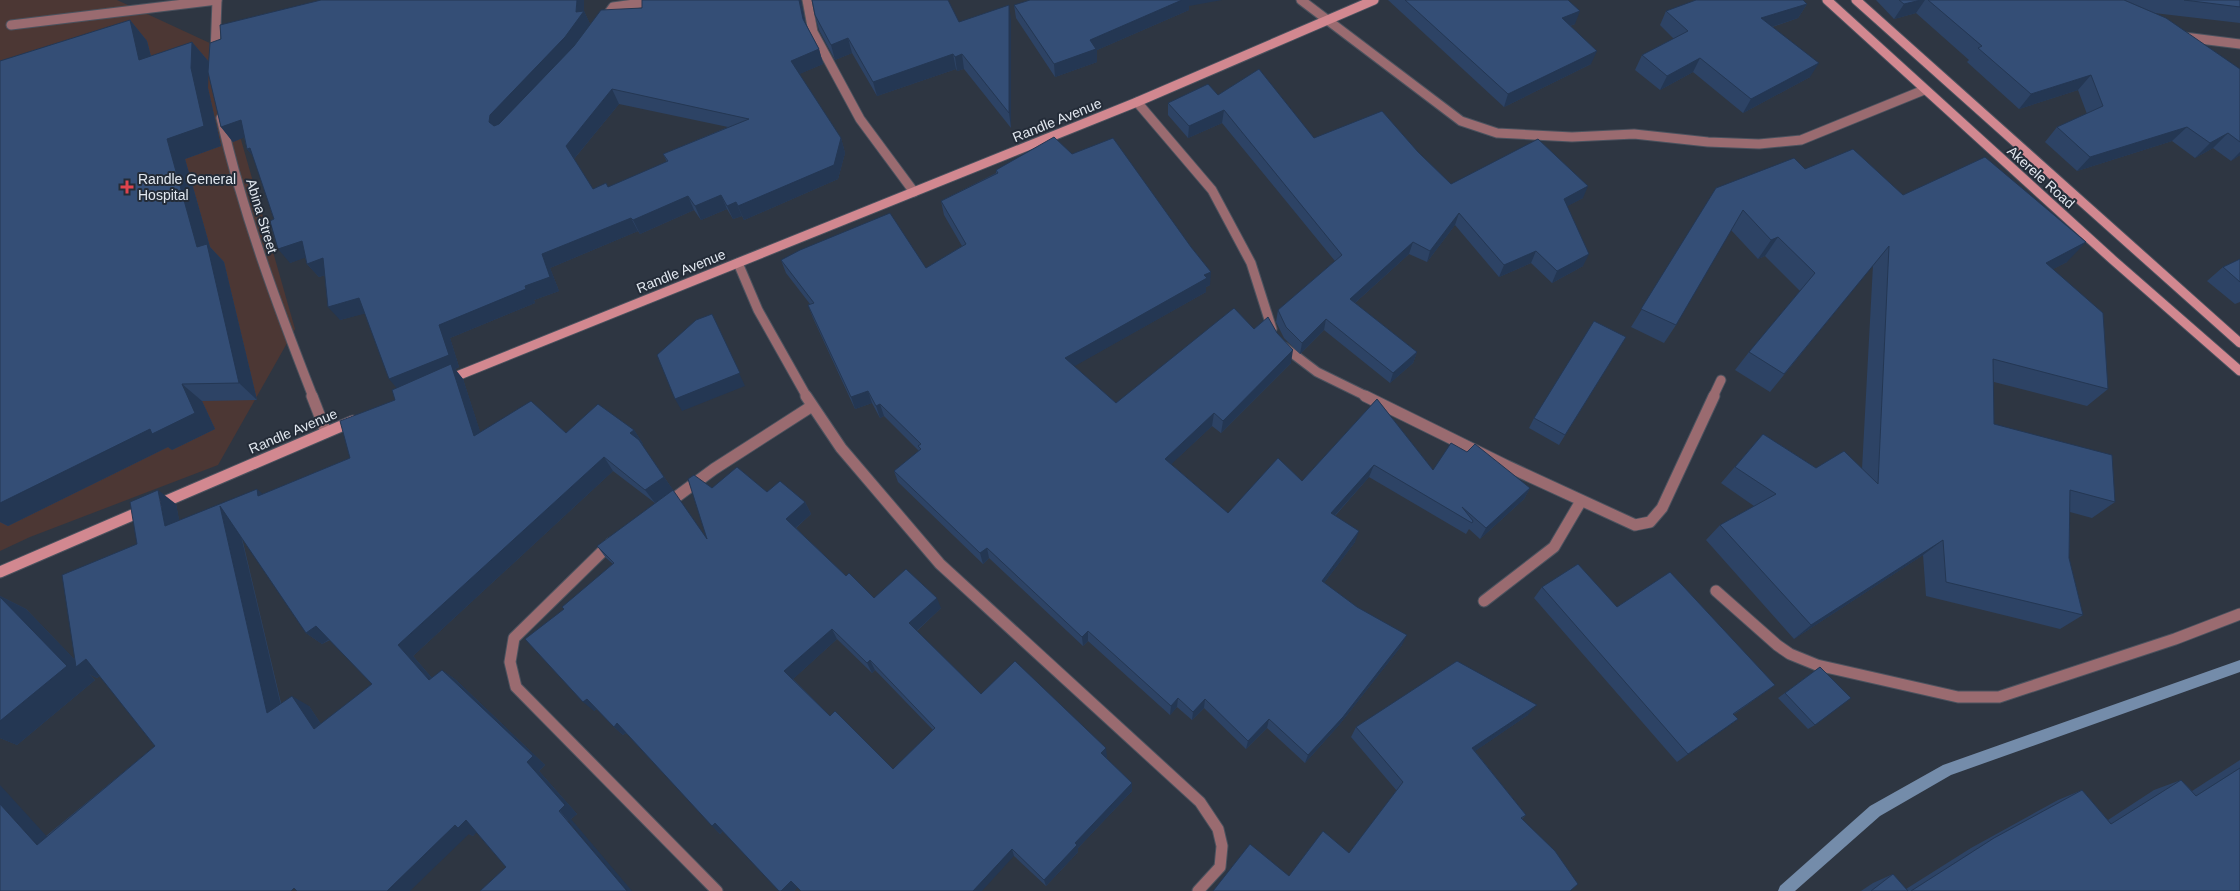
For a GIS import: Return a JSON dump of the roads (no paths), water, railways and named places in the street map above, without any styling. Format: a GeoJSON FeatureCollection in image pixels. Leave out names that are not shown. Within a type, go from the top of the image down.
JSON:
{"type":"FeatureCollection","features":[{"type":"Feature","properties":{"kind":"street"},"geometry":{"type":"LineString","coordinates":[[11,25],[217,0],[215,61]]}},
{"type":"Feature","properties":{"kind":"street"},"geometry":{"type":"LineString","coordinates":[[598,29],[613,3],[662,0]]}},
{"type":"Feature","properties":{"kind":"street"},"geometry":{"type":"LineString","coordinates":[[807,0],[813,32],[860,118],[914,192]]}},
{"type":"Feature","properties":{"kind":"street"},"geometry":{"type":"LineString","coordinates":[[1301,0],[1461,120],[1497,132],[1572,137],[1634,134],[1708,142],[1759,144],[1801,140],[1924,90]]}},
{"type":"Feature","properties":{"kind":"street","name":"Randle Avenue"},"geometry":{"type":"LineString","coordinates":[[441,382],[1137,102],[1374,0]]}},
{"type":"Feature","properties":{"kind":"street","name":"Akerele Road"},"geometry":{"type":"LineString","coordinates":[[1827,0],[1924,90],[2240,371]]}},
{"type":"Feature","properties":{"kind":"street"},"geometry":{"type":"LineString","coordinates":[[1856,0],[2240,343]]}},
{"type":"Feature","properties":{"kind":"street"},"geometry":{"type":"LineString","coordinates":[[2179,36],[2240,44]]}},
{"type":"Feature","properties":{"kind":"street"},"geometry":{"type":"LineString","coordinates":[[1137,102],[1212,190],[1251,263],[1270,324],[1279,342],[1294,358],[1469,448],[1581,502],[1635,525],[1650,522],[1662,508],[1721,380]]}},
{"type":"Feature","properties":{"kind":"street","name":"Abina Street"},"geometry":{"type":"LineString","coordinates":[[218,105],[228,150],[263,264],[326,432]]}},
{"type":"Feature","properties":{"kind":"street"},"geometry":{"type":"LineString","coordinates":[[738,263],[758,310],[812,406],[841,448],[940,564],[1200,802],[1218,829],[1222,846],[1220,867],[1198,891]]}},
{"type":"Feature","properties":{"kind":"street"},"geometry":{"type":"LineString","coordinates":[[661,507],[714,469],[812,406]]}},
{"type":"Feature","properties":{"kind":"street","name":"Randle Avenue"},"geometry":{"type":"LineString","coordinates":[[0,572],[362,417]]}},
{"type":"Feature","properties":{"kind":"street"},"geometry":{"type":"LineString","coordinates":[[1484,601],[1554,547],[1581,502]]}},
{"type":"Feature","properties":{"kind":"street"},"geometry":{"type":"LineString","coordinates":[[623,535],[608,546],[514,638],[510,652],[509,670],[516,687],[717,891]]}},
{"type":"Feature","properties":{"kind":"street"},"geometry":{"type":"LineString","coordinates":[[1716,591],[1777,645],[1790,654],[1817,664],[1958,697],[1999,697],[2175,638],[2240,614]]}},
{"type":"Feature","properties":{"kind":"waterway"},"geometry":{"type":"LineString","coordinates":[[1785,891],[1875,811],[1948,770],[2240,666]]}},
{"type":"Feature","properties":{"kind":"place","name":"Randle General Hospital"},"geometry":{"type":"Point","coordinates":[127,187]}}]}
